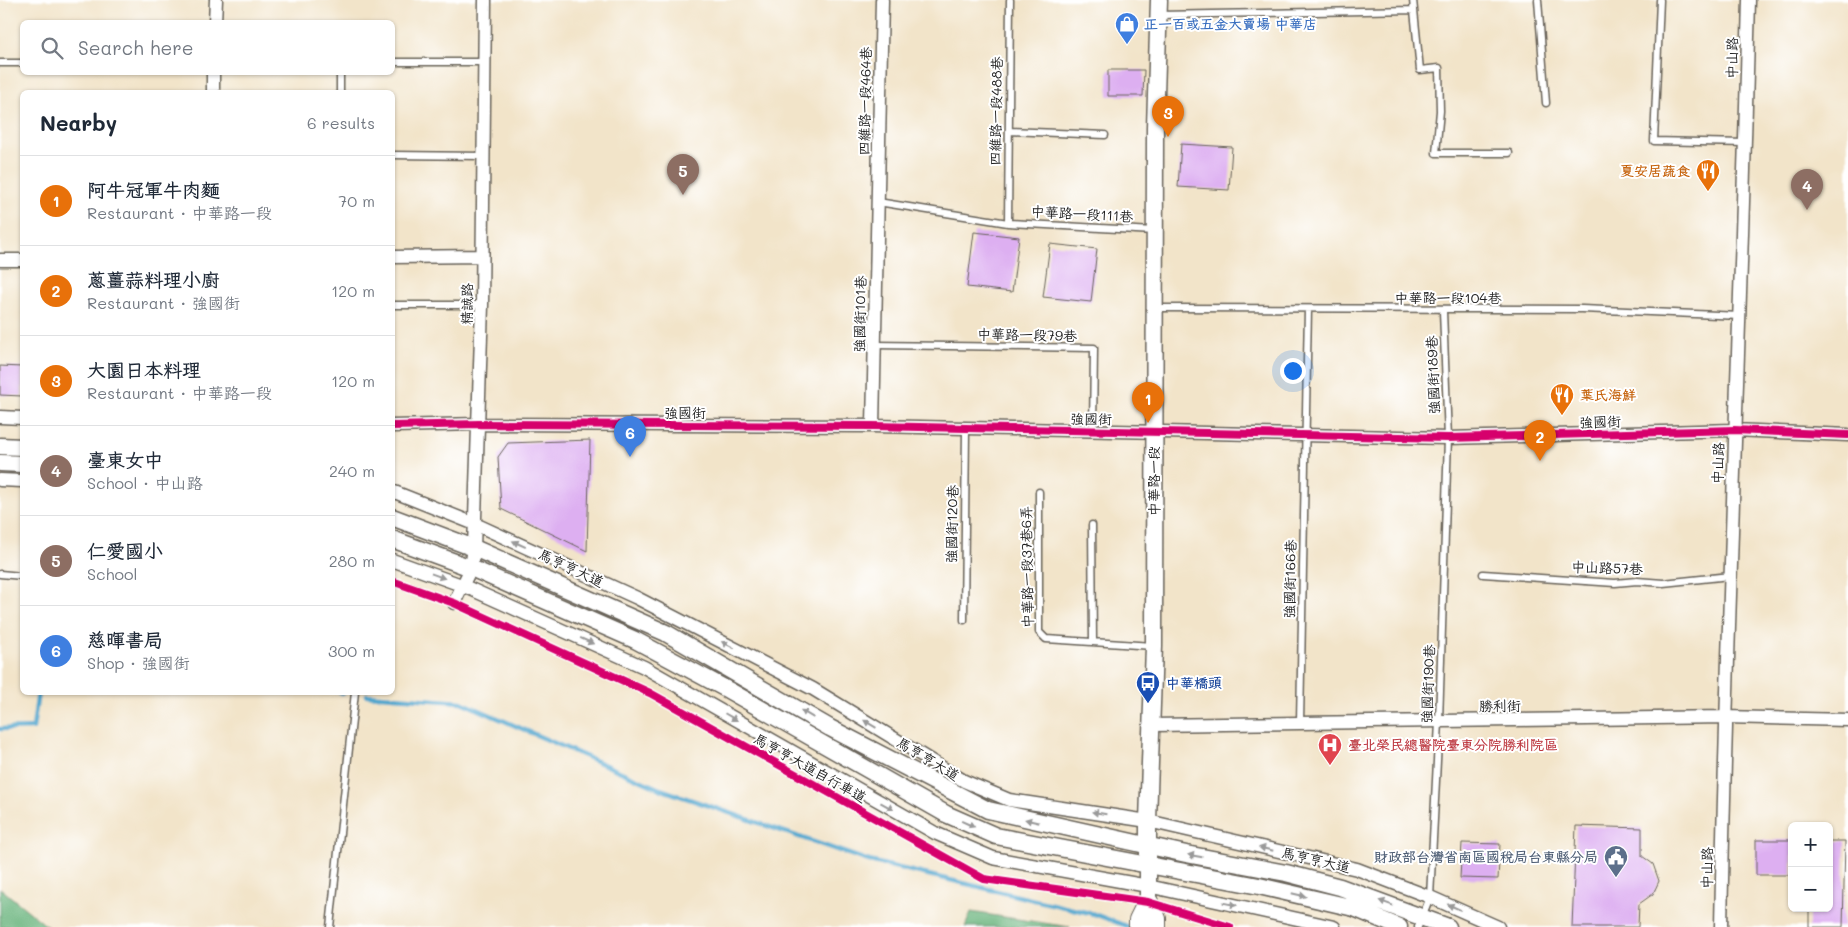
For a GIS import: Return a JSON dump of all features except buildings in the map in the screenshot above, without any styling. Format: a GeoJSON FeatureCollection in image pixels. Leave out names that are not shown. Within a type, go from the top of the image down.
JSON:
{"type":"FeatureCollection","features":[{"type":"Feature","properties":{"kind":"main road"},"geometry":{"type":"LineString","coordinates":[[1139,927],[1139,920],[1148,894]]}},
{"type":"Feature","properties":{"kind":"main road"},"geometry":{"type":"LineString","coordinates":[[1148,894],[1156,919],[1156,927]]}},
{"type":"Feature","properties":{"kind":"street"},"geometry":{"type":"LineString","coordinates":[[215,20],[216,0]]}},
{"type":"Feature","properties":{"kind":"street","name":"精誠路"},"geometry":{"type":"LineString","coordinates":[[454,603],[464,586],[474,548],[482,305],[485,0]]}},
{"type":"Feature","properties":{"kind":"street","name":"四維路一段464巷"},"geometry":{"type":"LineString","coordinates":[[878,202],[882,0]]}},
{"type":"Feature","properties":{"kind":"street","name":"中山路"},"geometry":{"type":"LineString","coordinates":[[1721,927],[1725,717],[1734,430],[1741,316],[1749,0]]}},
{"type":"Feature","properties":{"kind":"street","name":"中華路一段"},"geometry":{"type":"LineString","coordinates":[[1148,894],[1148,820],[1154,646],[1155,231],[1159,8]]}},
{"type":"Feature","properties":{"kind":"street"},"geometry":{"type":"LineString","coordinates":[[213,75],[213,90]]}},
{"type":"Feature","properties":{"kind":"street","name":"強國街101巷"},"geometry":{"type":"LineString","coordinates":[[873,426],[878,202]]}},
{"type":"Feature","properties":{"kind":"street"},"geometry":{"type":"LineString","coordinates":[[395,257],[482,256]]}},
{"type":"Feature","properties":{"kind":"street"},"geometry":{"type":"LineString","coordinates":[[0,260],[20,260]]}},
{"type":"Feature","properties":{"kind":"street"},"geometry":{"type":"LineString","coordinates":[[0,418],[20,418]]}},
{"type":"Feature","properties":{"kind":"street","name":"強國街"},"geometry":{"type":"LineString","coordinates":[[395,426],[479,424],[873,426],[1154,434],[1448,438],[1734,430],[1848,435]]}},
{"type":"Feature","properties":{"kind":"street"},"geometry":{"type":"LineString","coordinates":[[0,446],[20,447]]}},
{"type":"Feature","properties":{"kind":"street"},"geometry":{"type":"LineString","coordinates":[[0,463],[20,464]]}},
{"type":"Feature","properties":{"kind":"street"},"geometry":{"type":"LineString","coordinates":[[0,480],[20,481]]}},
{"type":"Feature","properties":{"kind":"street","name":"馬亨亨大道"},"geometry":{"type":"LineString","coordinates":[[395,492],[475,524],[674,617],[813,689],[961,788],[988,810],[1043,824],[1286,873],[1340,887],[1420,922],[1448,927]]}},
{"type":"Feature","properties":{"kind":"street","name":"馬亨亨大道"},"geometry":{"type":"LineString","coordinates":[[395,518],[474,548],[666,633],[830,728],[961,788],[1009,800],[1148,820],[1357,869],[1430,897],[1498,927]]}},
{"type":"Feature","properties":{"kind":"street"},"geometry":{"type":"LineString","coordinates":[[395,540],[470,568],[651,649],[728,690],[946,814],[996,836],[1259,886],[1354,908],[1399,927]]}},
{"type":"Feature","properties":{"kind":"street"},"geometry":{"type":"LineString","coordinates":[[395,561],[464,586],[644,667],[935,833],[993,858],[1148,894],[1334,927]]}},
{"type":"Feature","properties":{"kind":"street"},"geometry":{"type":"LineString","coordinates":[[666,633],[674,617]]}},
{"type":"Feature","properties":{"kind":"street"},"geometry":{"type":"LineString","coordinates":[[644,667],[651,649]]}},
{"type":"Feature","properties":{"kind":"street","name":"勝利街"},"geometry":{"type":"LineString","coordinates":[[1152,725],[1725,717],[1848,720]]}},
{"type":"Feature","properties":{"kind":"street"},"geometry":{"type":"LineString","coordinates":[[935,833],[946,814]]}},
{"type":"Feature","properties":{"kind":"lane","name":"四維路一段488巷"},"geometry":{"type":"LineString","coordinates":[[1008,223],[1010,0]]}},
{"type":"Feature","properties":{"kind":"lane"},"geometry":{"type":"LineString","coordinates":[[1413,0],[1420,70],[1439,68],[1440,111],[1436,153],[1509,153]]}},
{"type":"Feature","properties":{"kind":"lane"},"geometry":{"type":"LineString","coordinates":[[1538,0],[1546,103]]}},
{"type":"Feature","properties":{"kind":"lane"},"geometry":{"type":"LineString","coordinates":[[1660,0],[1654,141],[1745,143]]}},
{"type":"Feature","properties":{"kind":"lane"},"geometry":{"type":"LineString","coordinates":[[1159,8],[1413,10]]}},
{"type":"Feature","properties":{"kind":"lane"},"geometry":{"type":"LineString","coordinates":[[395,62],[484,62]]}},
{"type":"Feature","properties":{"kind":"lane"},"geometry":{"type":"LineString","coordinates":[[0,63],[20,63]]}},
{"type":"Feature","properties":{"kind":"lane"},"geometry":{"type":"LineString","coordinates":[[340,75],[340,90]]}},
{"type":"Feature","properties":{"kind":"lane"},"geometry":{"type":"LineString","coordinates":[[1009,132],[1105,135]]}},
{"type":"Feature","properties":{"kind":"lane"},"geometry":{"type":"LineString","coordinates":[[395,155],[483,156]]}},
{"type":"Feature","properties":{"kind":"lane","name":"中華路一段111巷"},"geometry":{"type":"LineString","coordinates":[[878,202],[1008,223],[1155,231]]}},
{"type":"Feature","properties":{"kind":"lane"},"geometry":{"type":"LineString","coordinates":[[395,305],[482,305]]}},
{"type":"Feature","properties":{"kind":"lane","name":"中華路一段104巷"},"geometry":{"type":"LineString","coordinates":[[1155,308],[1443,311],[1582,309],[1741,316]]}},
{"type":"Feature","properties":{"kind":"lane","name":"強國街166巷"},"geometry":{"type":"LineString","coordinates":[[1300,722],[1308,309]]}},
{"type":"Feature","properties":{"kind":"lane","name":"強國街189巷"},"geometry":{"type":"LineString","coordinates":[[1443,311],[1448,438]]}},
{"type":"Feature","properties":{"kind":"lane","name":"中華路一段79巷"},"geometry":{"type":"LineString","coordinates":[[874,345],[1094,348],[1093,432]]}},
{"type":"Feature","properties":{"kind":"lane","name":"強國街120巷"},"geometry":{"type":"LineString","coordinates":[[964,620],[966,429]]}},
{"type":"Feature","properties":{"kind":"lane","name":"強國街190巷"},"geometry":{"type":"LineString","coordinates":[[1420,922],[1430,897],[1439,722],[1448,438]]}},
{"type":"Feature","properties":{"kind":"lane","name":"中華路一段37巷6弄"},"geometry":{"type":"LineString","coordinates":[[1039,492],[1039,632],[1046,639],[1094,642]]}},
{"type":"Feature","properties":{"kind":"lane"},"geometry":{"type":"LineString","coordinates":[[1092,525],[1094,642],[1154,646]]}},
{"type":"Feature","properties":{"kind":"lane"},"geometry":{"type":"LineString","coordinates":[[0,574],[20,576]]}},
{"type":"Feature","properties":{"kind":"lane","name":"中山路57巷"},"geometry":{"type":"LineString","coordinates":[[1483,574],[1615,583],[1637,581],[1663,583],[1730,576]]}},
{"type":"Feature","properties":{"kind":"lane"},"geometry":{"type":"LineString","coordinates":[[330,927],[355,695]]}},
{"type":"Feature","properties":{"kind":"green space"},"geometry":{"type":"Polygon","coordinates":[[[0,888],[48,927],[0,927],[0,888]]]}},
{"type":"Feature","properties":{"kind":"green space"},"geometry":{"type":"Polygon","coordinates":[[[971,912],[1070,927],[965,927],[971,912]]]}},
{"type":"Feature","properties":{"kind":"waterway"},"geometry":{"type":"LineString","coordinates":[[0,729],[33,728],[38,695]]}},
{"type":"Feature","properties":{"kind":"waterway"},"geometry":{"type":"LineString","coordinates":[[367,695],[461,702],[660,789],[869,861],[1094,914],[1129,927]]}},
{"type":"Feature","properties":{"kind":"cycle path"},"geometry":{"type":"LineString","coordinates":[[395,426],[479,424],[873,426],[1448,438],[1734,430],[1848,435]]}},
{"type":"Feature","properties":{"kind":"cycle path","name":"馬亨亨大道自行車道"},"geometry":{"type":"LineString","coordinates":[[395,582],[454,603],[650,693],[984,879],[1148,902],[1230,927]]}},
{"type":"Feature","properties":{"kind":"place","name":"正一百或五金大賣場 中華店"},"geometry":{"type":"Point","coordinates":[1127,45]}},
{"type":"Feature","properties":{"kind":"place","name":"大園日本料理"},"geometry":{"type":"Point","coordinates":[1168,137]}},
{"type":"Feature","properties":{"kind":"place","name":"夏安居蔬食"},"geometry":{"type":"Point","coordinates":[1708,192]}},
{"type":"Feature","properties":{"kind":"place","name":"仁愛國小"},"geometry":{"type":"Point","coordinates":[683,195]}},
{"type":"Feature","properties":{"kind":"place","name":"臺東女中"},"geometry":{"type":"Point","coordinates":[1807,210]}},
{"type":"Feature","properties":{"kind":"place","name":"葉氏海鮮"},"geometry":{"type":"Point","coordinates":[1562,416]}},
{"type":"Feature","properties":{"kind":"place","name":"阿牛冠軍牛肉麵"},"geometry":{"type":"Point","coordinates":[1148,423]}},
{"type":"Feature","properties":{"kind":"place","name":"慈暉書局"},"geometry":{"type":"Point","coordinates":[630,457]}},
{"type":"Feature","properties":{"kind":"place","name":"蔥薑蒜料理小廚"},"geometry":{"type":"Point","coordinates":[1540,461]}},
{"type":"Feature","properties":{"kind":"place","name":"中華橋頭"},"geometry":{"type":"Point","coordinates":[1148,704]}},
{"type":"Feature","properties":{"kind":"place","name":"臺北榮民總醫院臺東分院勝利院區"},"geometry":{"type":"Point","coordinates":[1330,766]}},
{"type":"Feature","properties":{"kind":"place","name":"財政部台灣省南區國稅局台東縣分局"},"geometry":{"type":"Point","coordinates":[1616,878]}}]}
